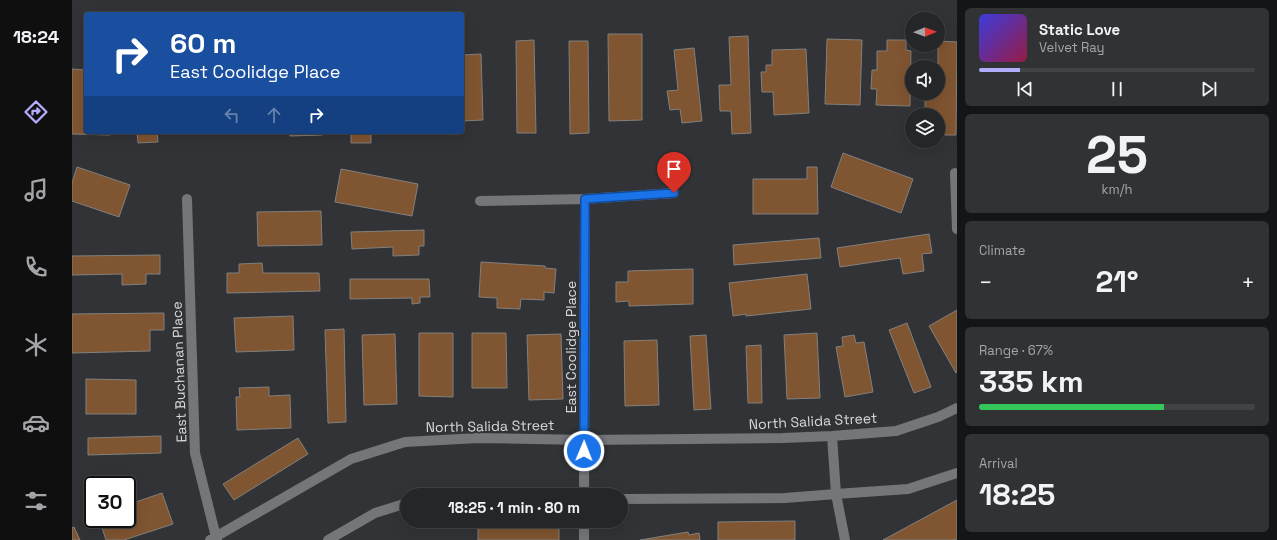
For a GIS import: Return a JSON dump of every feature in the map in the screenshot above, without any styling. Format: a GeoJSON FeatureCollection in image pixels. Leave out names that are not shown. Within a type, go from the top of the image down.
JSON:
{"type":"FeatureCollection","features":[{"type":"Feature","properties":{"kind":"street"},"geometry":{"type":"LineString","coordinates":[[955,173],[957,228]]}},
{"type":"Feature","properties":{"kind":"street"},"geometry":{"type":"LineString","coordinates":[[480,201],[585,199],[674,193]]}},
{"type":"Feature","properties":{"kind":"street","name":"East Buchanan Place"},"geometry":{"type":"LineString","coordinates":[[188,199],[195,453],[214,539]]}},
{"type":"Feature","properties":{"kind":"street","name":"East Coolidge Place"},"geometry":{"type":"LineString","coordinates":[[584,488],[585,199]]}},
{"type":"Feature","properties":{"kind":"street","name":"North Salida Street"},"geometry":{"type":"LineString","coordinates":[[214,539],[351,459],[405,442],[478,438],[584,440],[783,438],[832,436],[896,431],[938,417],[957,408]]}},
{"type":"Feature","properties":{"kind":"street"},"geometry":{"type":"LineString","coordinates":[[832,436],[836,494],[845,540]]}},
{"type":"Feature","properties":{"kind":"street"},"geometry":{"type":"LineString","coordinates":[[628,499],[785,498],[908,489],[957,473]]}},
{"type":"Feature","properties":{"kind":"street"},"geometry":{"type":"LineString","coordinates":[[328,540],[375,513],[400,505]]}},
{"type":"Feature","properties":{"kind":"street"},"geometry":{"type":"LineString","coordinates":[[584,528],[584,540]]}},
{"type":"Feature","properties":{"kind":"building"},"geometry":{"type":"Polygon","coordinates":[[[608,34],[642,34],[642,120],[609,121],[608,34]]]}},
{"type":"Feature","properties":{"kind":"building"},"geometry":{"type":"Polygon","coordinates":[[[748,36],[751,133],[732,134],[731,111],[720,111],[719,85],[731,85],[729,37],[748,36]]]}},
{"type":"Feature","properties":{"kind":"building"},"geometry":{"type":"Polygon","coordinates":[[[827,39],[862,40],[860,105],[825,104],[827,39]]]}},
{"type":"Feature","properties":{"kind":"building"},"geometry":{"type":"Polygon","coordinates":[[[534,40],[536,133],[517,133],[516,41],[534,40]]]}},
{"type":"Feature","properties":{"kind":"building"},"geometry":{"type":"Polygon","coordinates":[[[887,40],[905,40],[905,52],[911,52],[911,60],[905,60],[905,100],[910,100],[910,106],[876,105],[877,89],[871,89],[872,70],[877,70],[877,51],[887,51],[887,40]]]}},
{"type":"Feature","properties":{"kind":"building"},"geometry":{"type":"Polygon","coordinates":[[[569,41],[588,41],[589,133],[570,134],[569,41]]]}},
{"type":"Feature","properties":{"kind":"building"},"geometry":{"type":"Polygon","coordinates":[[[945,41],[957,42],[956,135],[945,135],[945,108],[925,108],[925,100],[945,100],[945,60],[938,60],[938,52],[945,52],[945,41]]]}},
{"type":"Feature","properties":{"kind":"building"},"geometry":{"type":"Polygon","coordinates":[[[694,48],[702,121],[682,123],[680,109],[670,110],[667,91],[678,90],[674,50],[694,48]]]}},
{"type":"Feature","properties":{"kind":"building"},"geometry":{"type":"Polygon","coordinates":[[[806,49],[809,113],[774,115],[773,92],[762,92],[761,72],[766,72],[766,65],[772,65],[772,50],[806,49]]]}},
{"type":"Feature","properties":{"kind":"building"},"geometry":{"type":"Polygon","coordinates":[[[481,54],[483,120],[464,121],[464,55],[481,54]]]}},
{"type":"Feature","properties":{"kind":"building"},"geometry":{"type":"Polygon","coordinates":[[[72,69],[84,70],[84,134],[110,135],[72,134],[72,69]]]}},
{"type":"Feature","properties":{"kind":"building"},"geometry":{"type":"Polygon","coordinates":[[[137,134],[157,134],[158,142],[138,143],[137,134]]]}},
{"type":"Feature","properties":{"kind":"building"},"geometry":{"type":"Polygon","coordinates":[[[290,134],[322,134],[322,135],[290,136],[290,134]]]}},
{"type":"Feature","properties":{"kind":"building"},"geometry":{"type":"Polygon","coordinates":[[[351,134],[371,134],[371,143],[351,143],[351,134]]]}},
{"type":"Feature","properties":{"kind":"building"},"geometry":{"type":"Polygon","coordinates":[[[843,153],[913,179],[901,213],[831,187],[843,153]]]}},
{"type":"Feature","properties":{"kind":"building"},"geometry":{"type":"Polygon","coordinates":[[[77,167],[130,185],[119,217],[72,201],[72,183],[77,167]]]}},
{"type":"Feature","properties":{"kind":"building"},"geometry":{"type":"Polygon","coordinates":[[[807,167],[817,167],[818,214],[753,214],[753,179],[807,179],[807,167]]]}},
{"type":"Feature","properties":{"kind":"building"},"geometry":{"type":"Polygon","coordinates":[[[341,169],[418,184],[412,216],[335,202],[341,169]]]}},
{"type":"Feature","properties":{"kind":"building"},"geometry":{"type":"Polygon","coordinates":[[[321,211],[322,245],[258,246],[257,212],[321,211]]]}},
{"type":"Feature","properties":{"kind":"building"},"geometry":{"type":"Polygon","coordinates":[[[424,230],[424,246],[419,246],[419,255],[393,256],[393,247],[352,249],[351,232],[424,230]]]}},
{"type":"Feature","properties":{"kind":"building"},"geometry":{"type":"Polygon","coordinates":[[[929,234],[932,253],[922,254],[924,271],[903,274],[900,258],[840,267],[837,248],[929,234]]]}},
{"type":"Feature","properties":{"kind":"building"},"geometry":{"type":"Polygon","coordinates":[[[819,238],[821,258],[734,265],[733,245],[819,238]]]}},
{"type":"Feature","properties":{"kind":"building"},"geometry":{"type":"Polygon","coordinates":[[[160,255],[160,274],[146,274],[146,284],[122,285],[122,274],[72,275],[72,256],[160,255]]]}},
{"type":"Feature","properties":{"kind":"building"},"geometry":{"type":"Polygon","coordinates":[[[481,262],[545,266],[545,268],[556,269],[554,293],[544,292],[544,300],[521,299],[520,309],[497,308],[497,298],[479,297],[481,262]]]}},
{"type":"Feature","properties":{"kind":"building"},"geometry":{"type":"Polygon","coordinates":[[[262,263],[263,273],[319,273],[320,291],[227,293],[227,273],[239,273],[239,264],[262,263]]]}},
{"type":"Feature","properties":{"kind":"building"},"geometry":{"type":"Polygon","coordinates":[[[693,269],[693,304],[629,306],[629,301],[616,302],[616,282],[628,282],[628,271],[693,269]]]}},
{"type":"Feature","properties":{"kind":"building"},"geometry":{"type":"Polygon","coordinates":[[[807,274],[811,309],[733,316],[729,283],[807,274]]]}},
{"type":"Feature","properties":{"kind":"building"},"geometry":{"type":"Polygon","coordinates":[[[350,279],[429,279],[430,297],[420,297],[420,303],[412,304],[412,298],[350,299],[350,279]]]}},
{"type":"Feature","properties":{"kind":"building"},"geometry":{"type":"Polygon","coordinates":[[[957,310],[957,372],[956,373],[929,326],[957,310]]]}},
{"type":"Feature","properties":{"kind":"building"},"geometry":{"type":"Polygon","coordinates":[[[164,313],[164,330],[150,330],[150,351],[72,353],[72,314],[164,313]]]}},
{"type":"Feature","properties":{"kind":"building"},"geometry":{"type":"Polygon","coordinates":[[[293,316],[294,350],[236,352],[234,318],[293,316]]]}},
{"type":"Feature","properties":{"kind":"building"},"geometry":{"type":"Polygon","coordinates":[[[907,323],[931,387],[914,393],[889,330],[907,323]]]}},
{"type":"Feature","properties":{"kind":"building"},"geometry":{"type":"Polygon","coordinates":[[[344,329],[346,422],[328,423],[325,330],[344,329]]]}},
{"type":"Feature","properties":{"kind":"building"},"geometry":{"type":"Polygon","coordinates":[[[419,333],[453,333],[453,397],[419,396],[419,333]]]}},
{"type":"Feature","properties":{"kind":"building"},"geometry":{"type":"Polygon","coordinates":[[[472,333],[506,333],[507,388],[472,388],[472,333]]]}},
{"type":"Feature","properties":{"kind":"building"},"geometry":{"type":"Polygon","coordinates":[[[817,333],[820,398],[787,399],[784,335],[817,333]]]}},
{"type":"Feature","properties":{"kind":"building"},"geometry":{"type":"Polygon","coordinates":[[[395,334],[397,404],[364,405],[362,335],[395,334]]]}},
{"type":"Feature","properties":{"kind":"building"},"geometry":{"type":"Polygon","coordinates":[[[561,334],[563,399],[529,400],[527,335],[561,334]]]}},
{"type":"Feature","properties":{"kind":"building"},"geometry":{"type":"Polygon","coordinates":[[[706,335],[711,409],[694,410],[690,336],[706,335]]]}},
{"type":"Feature","properties":{"kind":"building"},"geometry":{"type":"Polygon","coordinates":[[[854,335],[856,343],[864,342],[873,392],[845,397],[836,347],[843,346],[842,337],[854,335]]]}},
{"type":"Feature","properties":{"kind":"building"},"geometry":{"type":"Polygon","coordinates":[[[657,340],[659,405],[625,406],[624,341],[657,340]]]}},
{"type":"Feature","properties":{"kind":"building"},"geometry":{"type":"Polygon","coordinates":[[[761,345],[762,403],[748,403],[746,346],[761,345]]]}},
{"type":"Feature","properties":{"kind":"building"},"geometry":{"type":"Polygon","coordinates":[[[86,379],[136,380],[136,414],[86,414],[86,379]]]}},
{"type":"Feature","properties":{"kind":"building"},"geometry":{"type":"Polygon","coordinates":[[[269,387],[269,396],[290,395],[291,428],[237,430],[236,397],[240,397],[239,388],[269,387]]]}},
{"type":"Feature","properties":{"kind":"building"},"geometry":{"type":"Polygon","coordinates":[[[161,436],[161,453],[88,455],[88,438],[161,436]]]}},
{"type":"Feature","properties":{"kind":"building"},"geometry":{"type":"Polygon","coordinates":[[[298,438],[308,454],[234,500],[223,484],[298,438]]]}},
{"type":"Feature","properties":{"kind":"building"},"geometry":{"type":"Polygon","coordinates":[[[162,493],[173,524],[124,540],[106,540],[102,528],[136,528],[136,502],[162,493]]]}},
{"type":"Feature","properties":{"kind":"building"},"geometry":{"type":"Polygon","coordinates":[[[957,500],[957,539],[883,540],[957,500]]]}},
{"type":"Feature","properties":{"kind":"building"},"geometry":{"type":"Polygon","coordinates":[[[795,521],[795,540],[718,540],[718,522],[795,521]]]}},
{"type":"Feature","properties":{"kind":"building"},"geometry":{"type":"Polygon","coordinates":[[[74,527],[80,540],[72,540],[72,528],[74,527]]]}},
{"type":"Feature","properties":{"kind":"building"},"geometry":{"type":"Polygon","coordinates":[[[478,528],[559,528],[559,540],[478,540],[478,528]]]}},
{"type":"Feature","properties":{"kind":"building"},"geometry":{"type":"Polygon","coordinates":[[[688,532],[689,535],[699,533],[700,540],[640,540],[688,532]]]}},
{"type":"Feature","properties":{"kind":"route"},"geometry":{"type":"LineString","coordinates":[[584,451],[585,199],[674,193]]}}]}
